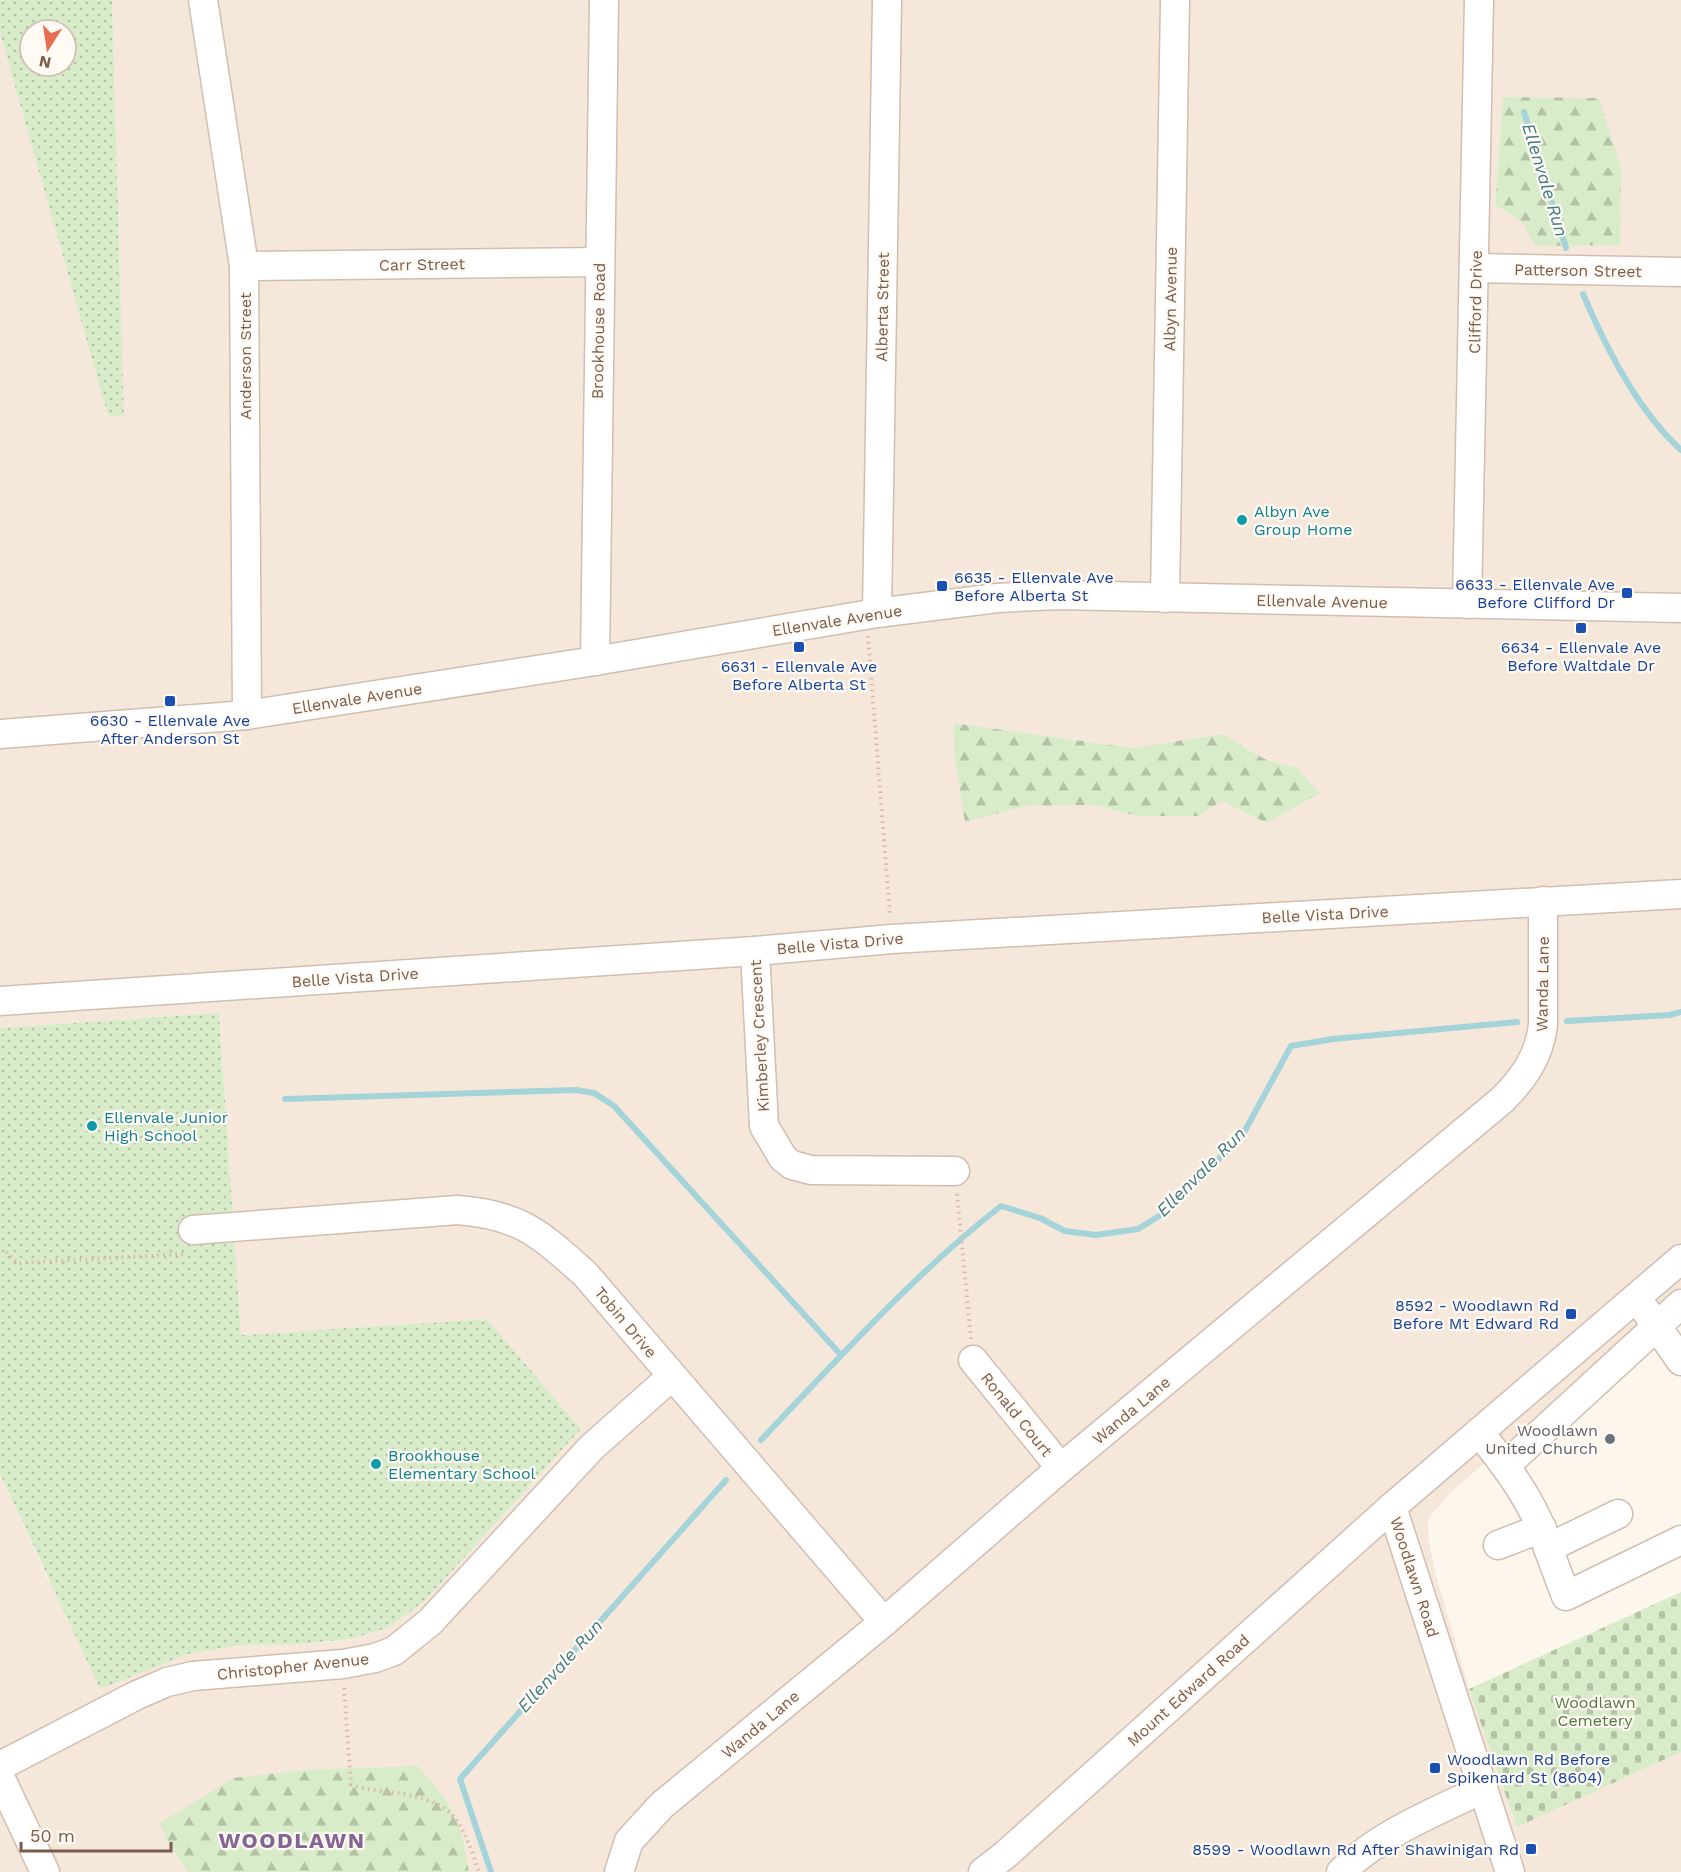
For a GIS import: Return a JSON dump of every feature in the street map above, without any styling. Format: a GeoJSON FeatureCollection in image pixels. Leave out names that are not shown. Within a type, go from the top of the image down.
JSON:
{"type":"FeatureCollection","features":[{"type":"Feature","properties":{"kind":"street","name":"Anderson Street"},"geometry":{"type":"LineString","coordinates":[[203,0],[244,266],[247,715]]}},
{"type":"Feature","properties":{"kind":"street","name":"Brookhouse Road"},"geometry":{"type":"LineString","coordinates":[[595,661],[604,0]]}},
{"type":"Feature","properties":{"kind":"street","name":"Alberta Street"},"geometry":{"type":"LineString","coordinates":[[869,614],[887,0]]}},
{"type":"Feature","properties":{"kind":"street","name":"Albyn Avenue"},"geometry":{"type":"LineString","coordinates":[[1165,598],[1175,0]]}},
{"type":"Feature","properties":{"kind":"street","name":"Clifford Drive"},"geometry":{"type":"LineString","coordinates":[[1467,603],[1476,268],[1479,0]]}},
{"type":"Feature","properties":{"kind":"street","name":"Carr Street"},"geometry":{"type":"LineString","coordinates":[[244,266],[599,262]]}},
{"type":"Feature","properties":{"kind":"street","name":"Patterson Street"},"geometry":{"type":"LineString","coordinates":[[1476,268],[1681,272]]}},
{"type":"Feature","properties":{"kind":"street","name":"Ellenvale Avenue"},"geometry":{"type":"LineString","coordinates":[[0,735],[247,715],[595,661],[869,614],[997,598],[1057,595],[1681,608]]}},
{"type":"Feature","properties":{"kind":"street","name":"Belle Vista Drive"},"geometry":{"type":"LineString","coordinates":[[0,1001],[755,951],[892,939],[1681,894]]}},
{"type":"Feature","properties":{"kind":"street","name":"Wanda Lane"},"geometry":{"type":"LineString","coordinates":[[619,1872],[629,1841],[656,1811],[884,1622],[1061,1468],[1483,1116],[1518,1083],[1541,1045],[1543,901]]}},
{"type":"Feature","properties":{"kind":"street","name":"Kimberley Crescent"},"geometry":{"type":"LineString","coordinates":[[755,951],[764,1126],[783,1158],[792,1165],[811,1170],[955,1172]]}},
{"type":"Feature","properties":{"kind":"street","name":"Tobin Drive"},"geometry":{"type":"LineString","coordinates":[[194,1242],[273,1224],[458,1210],[493,1213],[511,1219],[552,1245],[585,1274],[884,1622]]}},
{"type":"Feature","properties":{"kind":"street","name":"Woodlawn Road"},"geometry":{"type":"LineString","coordinates":[[1510,1872],[1392,1507],[1681,1258]]}},
{"type":"Feature","properties":{"kind":"street"},"geometry":{"type":"LineString","coordinates":[[1636,1297],[1681,1361]]}},
{"type":"Feature","properties":{"kind":"street"},"geometry":{"type":"LineString","coordinates":[[1506,1465],[1681,1304]]}},
{"type":"Feature","properties":{"kind":"street","name":"Ronald Court"},"geometry":{"type":"LineString","coordinates":[[973,1360],[1061,1468]]}},
{"type":"Feature","properties":{"kind":"street","name":"Christopher Avenue"},"geometry":{"type":"LineString","coordinates":[[0,1766],[137,1695],[167,1682],[193,1676],[343,1664],[375,1658],[394,1651],[412,1638],[592,1447],[672,1376]]}},
{"type":"Feature","properties":{"kind":"street"},"geometry":{"type":"LineString","coordinates":[[1479,1432],[1506,1465],[1545,1538],[1566,1596],[1681,1540]]}},
{"type":"Feature","properties":{"kind":"street","name":"Mount Edward Road"},"geometry":{"type":"LineString","coordinates":[[983,1872],[1005,1855],[1392,1507]]}},
{"type":"Feature","properties":{"kind":"street"},"geometry":{"type":"LineString","coordinates":[[1498,1545],[1545,1538],[1618,1514]]}},
{"type":"Feature","properties":{"kind":"street"},"geometry":{"type":"LineString","coordinates":[[0,1777],[45,1872]]}},
{"type":"Feature","properties":{"kind":"street"},"geometry":{"type":"LineString","coordinates":[[1341,1872],[1360,1854],[1388,1835],[1483,1789]]}},
{"type":"Feature","properties":{"kind":"path"},"geometry":{"type":"LineString","coordinates":[[869,614],[892,939]]}},
{"type":"Feature","properties":{"kind":"path"},"geometry":{"type":"LineString","coordinates":[[959,1220],[973,1360]]}},
{"type":"Feature","properties":{"kind":"path"},"geometry":{"type":"LineString","coordinates":[[6,1252],[18,1263],[194,1242]]}},
{"type":"Feature","properties":{"kind":"path"},"geometry":{"type":"LineString","coordinates":[[343,1664],[348,1774],[351,1784],[410,1795],[441,1805],[461,1822],[479,1872]]}},
{"type":"Feature","properties":{"kind":"shaded area"},"geometry":{"type":"Polygon","coordinates":[[[112,0],[1681,0],[1681,1292],[1449,1494],[1428,1519],[1429,1542],[1435,1572],[1469,1689],[1517,1826],[1681,1752],[1681,1872],[0,1872],[0,1474],[48,1580],[144,1669],[188,1654],[218,1647],[322,1643],[351,1639],[387,1628],[424,1602],[581,1429],[487,1319],[241,1335],[219,1013],[0,1028],[0,33],[108,415],[124,415],[112,0]],[[1503,97],[1495,205],[1522,222],[1599,98],[1503,97]],[[954,723],[965,821],[1026,806],[1094,805],[1137,816],[1221,801],[1267,823],[1297,768],[1266,759],[1222,734],[1133,748],[954,723]]]}},
{"type":"Feature","properties":{"kind":"green space"},"geometry":{"type":"Polygon","coordinates":[[[0,0],[112,0],[124,415],[108,416],[0,33],[0,0]]]}},
{"type":"Feature","properties":{"kind":"green space"},"geometry":{"type":"Polygon","coordinates":[[[1503,97],[1599,98],[1621,168],[1620,245],[1535,246],[1522,222],[1495,205],[1503,97]]]}},
{"type":"Feature","properties":{"kind":"green space"},"geometry":{"type":"Polygon","coordinates":[[[954,723],[1133,748],[1222,734],[1265,759],[1297,768],[1320,793],[1267,823],[1221,801],[1199,816],[1137,816],[1094,805],[1026,806],[965,822],[954,752],[954,723]]]}},
{"type":"Feature","properties":{"kind":"green space"},"geometry":{"type":"Polygon","coordinates":[[[219,1013],[241,1335],[487,1319],[581,1429],[424,1602],[387,1628],[351,1639],[301,1644],[233,1646],[188,1654],[100,1689],[0,1474],[0,1028],[219,1013]]]}},
{"type":"Feature","properties":{"kind":"green space","name":"Woodlawn Cemetery"},"geometry":{"type":"Polygon","coordinates":[[[1681,1592],[1681,1752],[1517,1827],[1469,1689],[1681,1592]]]}},
{"type":"Feature","properties":{"kind":"green space"},"geometry":{"type":"Polygon","coordinates":[[[418,1766],[454,1814],[469,1872],[188,1872],[167,1840],[160,1823],[234,1778],[303,1770],[418,1766]]]}},
{"type":"Feature","properties":{"kind":"waterway","name":"Ellenvale Run"},"geometry":{"type":"LineString","coordinates":[[1524,112],[1566,248]]}},
{"type":"Feature","properties":{"kind":"waterway","name":"Ellenvale Run"},"geometry":{"type":"LineString","coordinates":[[1583,294],[1602,335],[1637,398],[1681,450]]}},
{"type":"Feature","properties":{"kind":"waterway","name":"Ellenvale Run"},"geometry":{"type":"LineString","coordinates":[[1567,1021],[1670,1015],[1681,1012]]}},
{"type":"Feature","properties":{"kind":"waterway","name":"Ellenvale Run"},"geometry":{"type":"LineString","coordinates":[[761,1440],[907,1289],[1001,1206],[1040,1218],[1065,1231],[1096,1235],[1138,1229],[1164,1213],[1242,1136],[1291,1046],[1333,1039],[1517,1022]]}},
{"type":"Feature","properties":{"kind":"waterway"},"geometry":{"type":"LineString","coordinates":[[285,1099],[576,1090],[594,1093],[614,1106],[841,1355]]}},
{"type":"Feature","properties":{"kind":"waterway","name":"Ellenvale Run"},"geometry":{"type":"LineString","coordinates":[[491,1872],[460,1779],[726,1480]]}},
{"type":"Feature","properties":{"kind":"place","name":"Albyn Ave Group Home"},"geometry":{"type":"Point","coordinates":[1242,520]}},
{"type":"Feature","properties":{"kind":"place","name":"6635 - Ellenvale Ave Before Alberta St"},"geometry":{"type":"Point","coordinates":[942,586]}},
{"type":"Feature","properties":{"kind":"place","name":"6633 - Ellenvale Ave Before Clifford Dr"},"geometry":{"type":"Point","coordinates":[1627,593]}},
{"type":"Feature","properties":{"kind":"place","name":"6634 - Ellenvale Ave Before Waltdale Dr"},"geometry":{"type":"Point","coordinates":[1581,628]}},
{"type":"Feature","properties":{"kind":"place","name":"6631 - Ellenvale Ave Before Alberta St"},"geometry":{"type":"Point","coordinates":[799,647]}},
{"type":"Feature","properties":{"kind":"place","name":"6630 - Ellenvale Ave After Anderson St"},"geometry":{"type":"Point","coordinates":[170,701]}},
{"type":"Feature","properties":{"kind":"place","name":"Ellenvale Junior High School"},"geometry":{"type":"Point","coordinates":[92,1126]}},
{"type":"Feature","properties":{"kind":"place","name":"8592 - Woodlawn Rd Before Mt Edward Rd"},"geometry":{"type":"Point","coordinates":[1571,1314]}},
{"type":"Feature","properties":{"kind":"place","name":"Woodlawn United Church"},"geometry":{"type":"Point","coordinates":[1610,1439]}},
{"type":"Feature","properties":{"kind":"place","name":"Brookhouse Elementary School"},"geometry":{"type":"Point","coordinates":[376,1464]}},
{"type":"Feature","properties":{"kind":"place","name":"Woodlawn Rd Before Spikenard St (8604)"},"geometry":{"type":"Point","coordinates":[1435,1768]}},
{"type":"Feature","properties":{"kind":"place","name":"8599 - Woodlawn Rd After Shawinigan Rd"},"geometry":{"type":"Point","coordinates":[1531,1849]}},
{"type":"Feature","properties":{"kind":"district","name":"WOODLAWN"},"geometry":{"type":"Point","coordinates":[292,1840]}}]}
